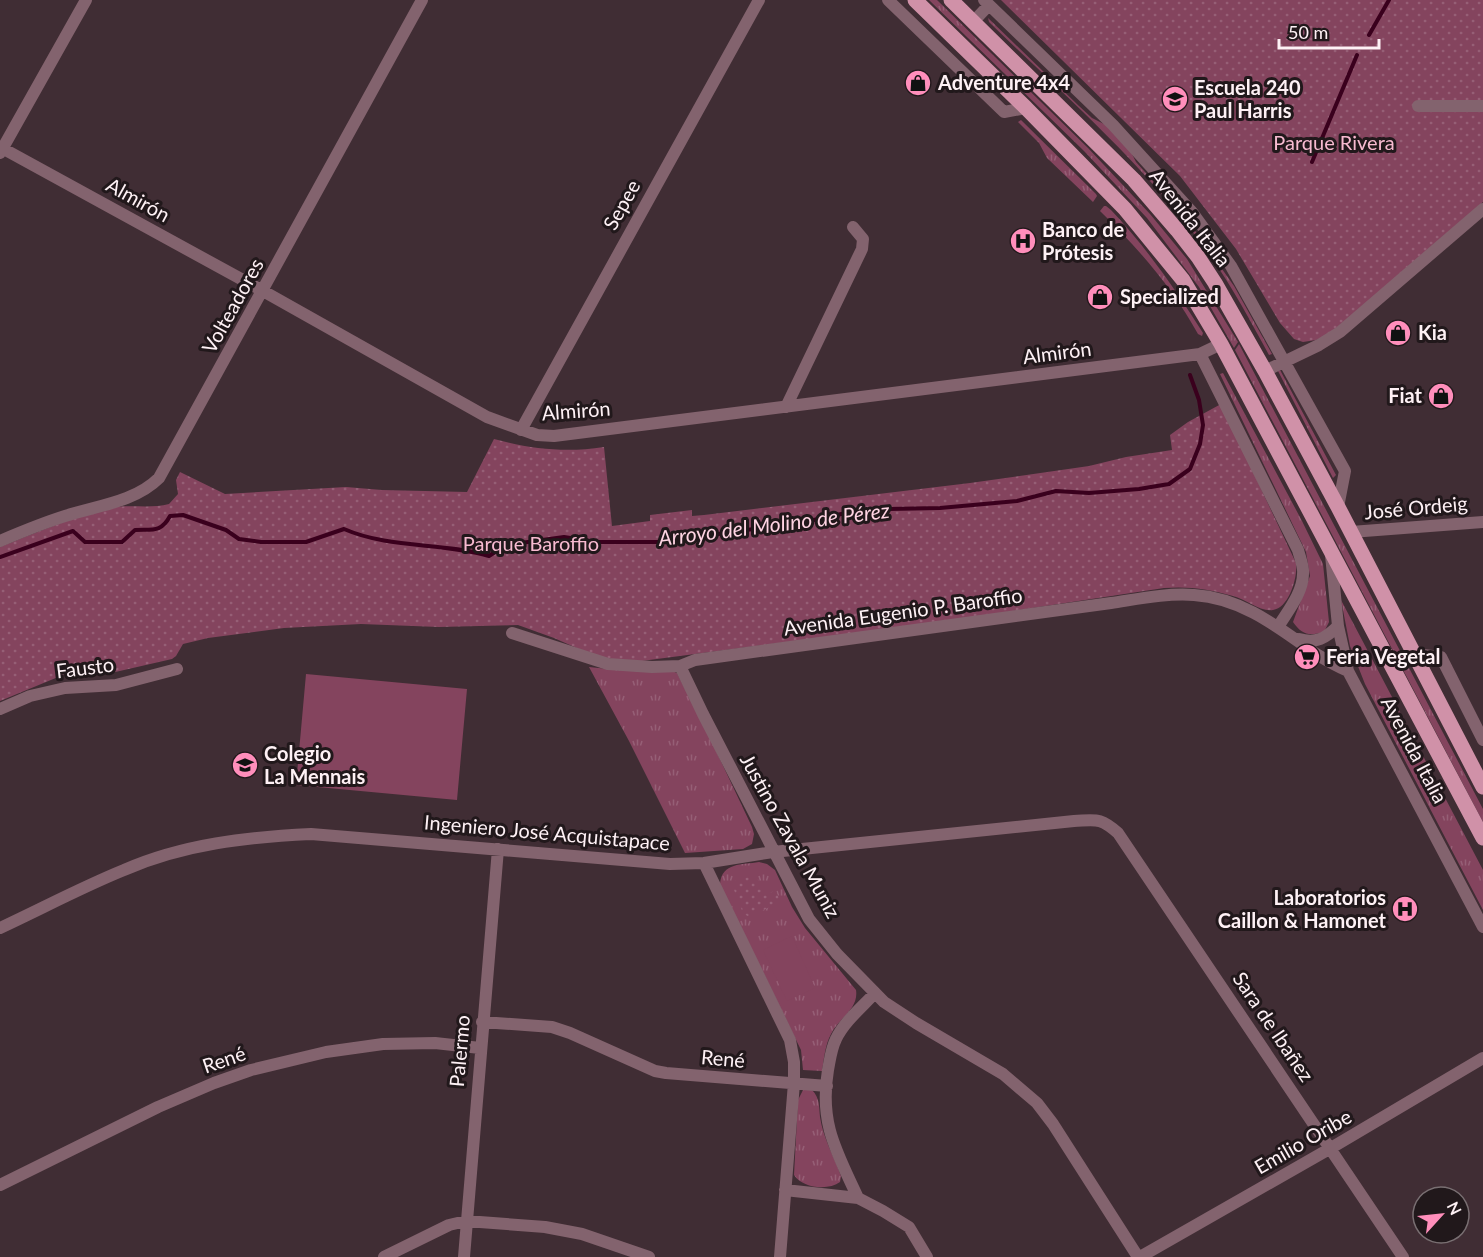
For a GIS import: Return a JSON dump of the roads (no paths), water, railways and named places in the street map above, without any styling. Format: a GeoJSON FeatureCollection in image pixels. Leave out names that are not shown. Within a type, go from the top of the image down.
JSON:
{"type":"FeatureCollection","features":[{"type":"Feature","properties":{"kind":"main road","name":"Avenida Italia"},"geometry":{"type":"LineString","coordinates":[[915,0],[1110,192],[1161,250],[1183,280],[1221,344],[1483,838]]}},
{"type":"Feature","properties":{"kind":"main road","name":"Avenida Italia"},"geometry":{"type":"LineString","coordinates":[[951,0],[1134,180],[1178,230],[1215,283],[1266,371],[1483,787]]}},
{"type":"Feature","properties":{"kind":"street"},"geometry":{"type":"LineString","coordinates":[[1,150],[86,0]]}},
{"type":"Feature","properties":{"kind":"street","name":"Volteadores"},"geometry":{"type":"LineString","coordinates":[[0,541],[52,520],[134,495],[152,485],[165,470],[422,0]]}},
{"type":"Feature","properties":{"kind":"street","name":"Sepee"},"geometry":{"type":"LineString","coordinates":[[520,430],[759,0]]}},
{"type":"Feature","properties":{"kind":"street"},"geometry":{"type":"LineString","coordinates":[[888,0],[1004,112],[1026,108]]}},
{"type":"Feature","properties":{"kind":"street"},"geometry":{"type":"LineString","coordinates":[[974,22],[987,2]]}},
{"type":"Feature","properties":{"kind":"street","name":"Avenida Italia"},"geometry":{"type":"LineString","coordinates":[[987,2],[1113,125],[1192,212],[1231,266],[1345,471],[1338,507]]}},
{"type":"Feature","properties":{"kind":"street"},"geometry":{"type":"LineString","coordinates":[[1419,106],[1483,106]]}},
{"type":"Feature","properties":{"kind":"street","name":"Almirón"},"geometry":{"type":"LineString","coordinates":[[1,150],[263,291],[488,417],[537,435],[554,436],[1200,354],[1221,344]]}},
{"type":"Feature","properties":{"kind":"street"},"geometry":{"type":"LineString","coordinates":[[1266,371],[1340,332],[1483,209]]}},
{"type":"Feature","properties":{"kind":"street"},"geometry":{"type":"LineString","coordinates":[[786,406],[862,249],[863,239],[860,232],[853,226]]}},
{"type":"Feature","properties":{"kind":"street"},"geometry":{"type":"LineString","coordinates":[[1200,354],[1298,550],[1304,573],[1302,581],[1297,595],[1278,627]]}},
{"type":"Feature","properties":{"kind":"street","name":"José Ordeig"},"geometry":{"type":"LineString","coordinates":[[1351,532],[1483,522]]}},
{"type":"Feature","properties":{"kind":"street","name":"Avenida Italia"},"geometry":{"type":"LineString","coordinates":[[1331,549],[1338,626],[1348,671],[1483,927]]}},
{"type":"Feature","properties":{"kind":"street","name":"Avenida Eugenio P. Baroffio"},"geometry":{"type":"LineString","coordinates":[[512,633],[608,664],[643,667],[680,666],[695,660],[1172,595],[1204,596],[1253,611],[1295,637],[1317,654],[1348,671]]}},
{"type":"Feature","properties":{"kind":"street","name":"Avenida Eugenio P. Baroffio"},"geometry":{"type":"LineString","coordinates":[[1295,637],[1316,641],[1328,636],[1338,626]]}},
{"type":"Feature","properties":{"kind":"street"},"geometry":{"type":"LineString","coordinates":[[1414,654],[1441,657],[1483,740]]}},
{"type":"Feature","properties":{"kind":"street","name":"Justino Zavala Muniz"},"geometry":{"type":"LineString","coordinates":[[680,666],[809,919],[837,954],[884,1002],[1003,1074],[1037,1103],[1139,1257]]}},
{"type":"Feature","properties":{"kind":"street","name":"Fausto"},"geometry":{"type":"LineString","coordinates":[[0,709],[30,696],[54,691],[116,685],[177,669]]}},
{"type":"Feature","properties":{"kind":"street","name":"Ingeniero José Acquistapace"},"geometry":{"type":"LineString","coordinates":[[0,928],[125,869],[185,850],[252,837],[311,834],[670,864],[704,863],[773,852],[1074,821],[1100,820],[1106,822]]}},
{"type":"Feature","properties":{"kind":"street","name":"Sara de Ibañez"},"geometry":{"type":"LineString","coordinates":[[1106,822],[1118,833],[1403,1257]]}},
{"type":"Feature","properties":{"kind":"street","name":"Palermo"},"geometry":{"type":"LineString","coordinates":[[464,1257],[498,849]]}},
{"type":"Feature","properties":{"kind":"street"},"geometry":{"type":"LineString","coordinates":[[704,863],[790,1040],[794,1062],[794,1083],[780,1257]]}},
{"type":"Feature","properties":{"kind":"street"},"geometry":{"type":"LineString","coordinates":[[858,1198],[829,1130],[826,1104],[827,1086],[831,1052],[836,1039],[875,993]]}},
{"type":"Feature","properties":{"kind":"street","name":"René"},"geometry":{"type":"LineString","coordinates":[[482,1023],[552,1028],[570,1033],[655,1071],[827,1086]]}},
{"type":"Feature","properties":{"kind":"street","name":"René"},"geometry":{"type":"LineString","coordinates":[[0,1185],[159,1107],[251,1070],[326,1052],[375,1045],[435,1043],[480,1048]]}},
{"type":"Feature","properties":{"kind":"street","name":"Emilio Oribe"},"geometry":{"type":"LineString","coordinates":[[1139,1257],[1483,1059]]}},
{"type":"Feature","properties":{"kind":"street"},"geometry":{"type":"LineString","coordinates":[[785,1190],[858,1198],[909,1227],[927,1257]]}},
{"type":"Feature","properties":{"kind":"street"},"geometry":{"type":"LineString","coordinates":[[384,1257],[449,1225],[466,1221],[545,1227],[582,1234],[650,1257]]}},
{"type":"Feature","properties":{"kind":"waterway","name":"Arroyo del Molino de Pérez"},"geometry":{"type":"LineString","coordinates":[[1369,35],[1389,0]]}},
{"type":"Feature","properties":{"kind":"waterway","name":"Arroyo del Molino de Pérez"},"geometry":{"type":"LineString","coordinates":[[1312,162],[1357,55]]}},
{"type":"Feature","properties":{"kind":"waterway","name":"Arroyo del Molino de Pérez"},"geometry":{"type":"LineString","coordinates":[[0,557],[73,531],[85,542],[122,542],[135,530],[156,529],[163,525],[170,516],[183,515],[226,530],[239,539],[261,542],[306,542],[344,529],[379,540],[489,556],[506,545],[564,537],[596,542],[662,542],[809,521],[846,513],[874,513],[888,509],[940,508],[1017,501],[1056,491],[1089,493],[1139,489],[1169,484],[1190,469],[1200,444],[1203,425],[1199,400],[1190,375]]}},
{"type":"Feature","properties":{"kind":"place","name":"Adventure 4x4"},"geometry":{"type":"Point","coordinates":[918,83]}},
{"type":"Feature","properties":{"kind":"place","name":"Escuela 240 Paul Harris"},"geometry":{"type":"Point","coordinates":[1175,99]}},
{"type":"Feature","properties":{"kind":"place","name":"Banco de Prótesis"},"geometry":{"type":"Point","coordinates":[1023,241]}},
{"type":"Feature","properties":{"kind":"place","name":"Specialized"},"geometry":{"type":"Point","coordinates":[1100,297]}},
{"type":"Feature","properties":{"kind":"place","name":"Kia"},"geometry":{"type":"Point","coordinates":[1398,333]}},
{"type":"Feature","properties":{"kind":"place","name":"Fiat"},"geometry":{"type":"Point","coordinates":[1441,396]}},
{"type":"Feature","properties":{"kind":"place","name":"Feria Vegetal"},"geometry":{"type":"Point","coordinates":[1307,657]}},
{"type":"Feature","properties":{"kind":"place","name":"Colegio La Mennais"},"geometry":{"type":"Point","coordinates":[245,765]}},
{"type":"Feature","properties":{"kind":"place","name":"Laboratorios Caillon & Hamonet"},"geometry":{"type":"Point","coordinates":[1405,909]}},
{"type":"Feature","properties":{"kind":"park label","name":"Parque Rivera"},"geometry":{"type":"Point","coordinates":[1334,143]}},
{"type":"Feature","properties":{"kind":"park label","name":"Parque Baroffio"},"geometry":{"type":"Point","coordinates":[531,544]}}]}
